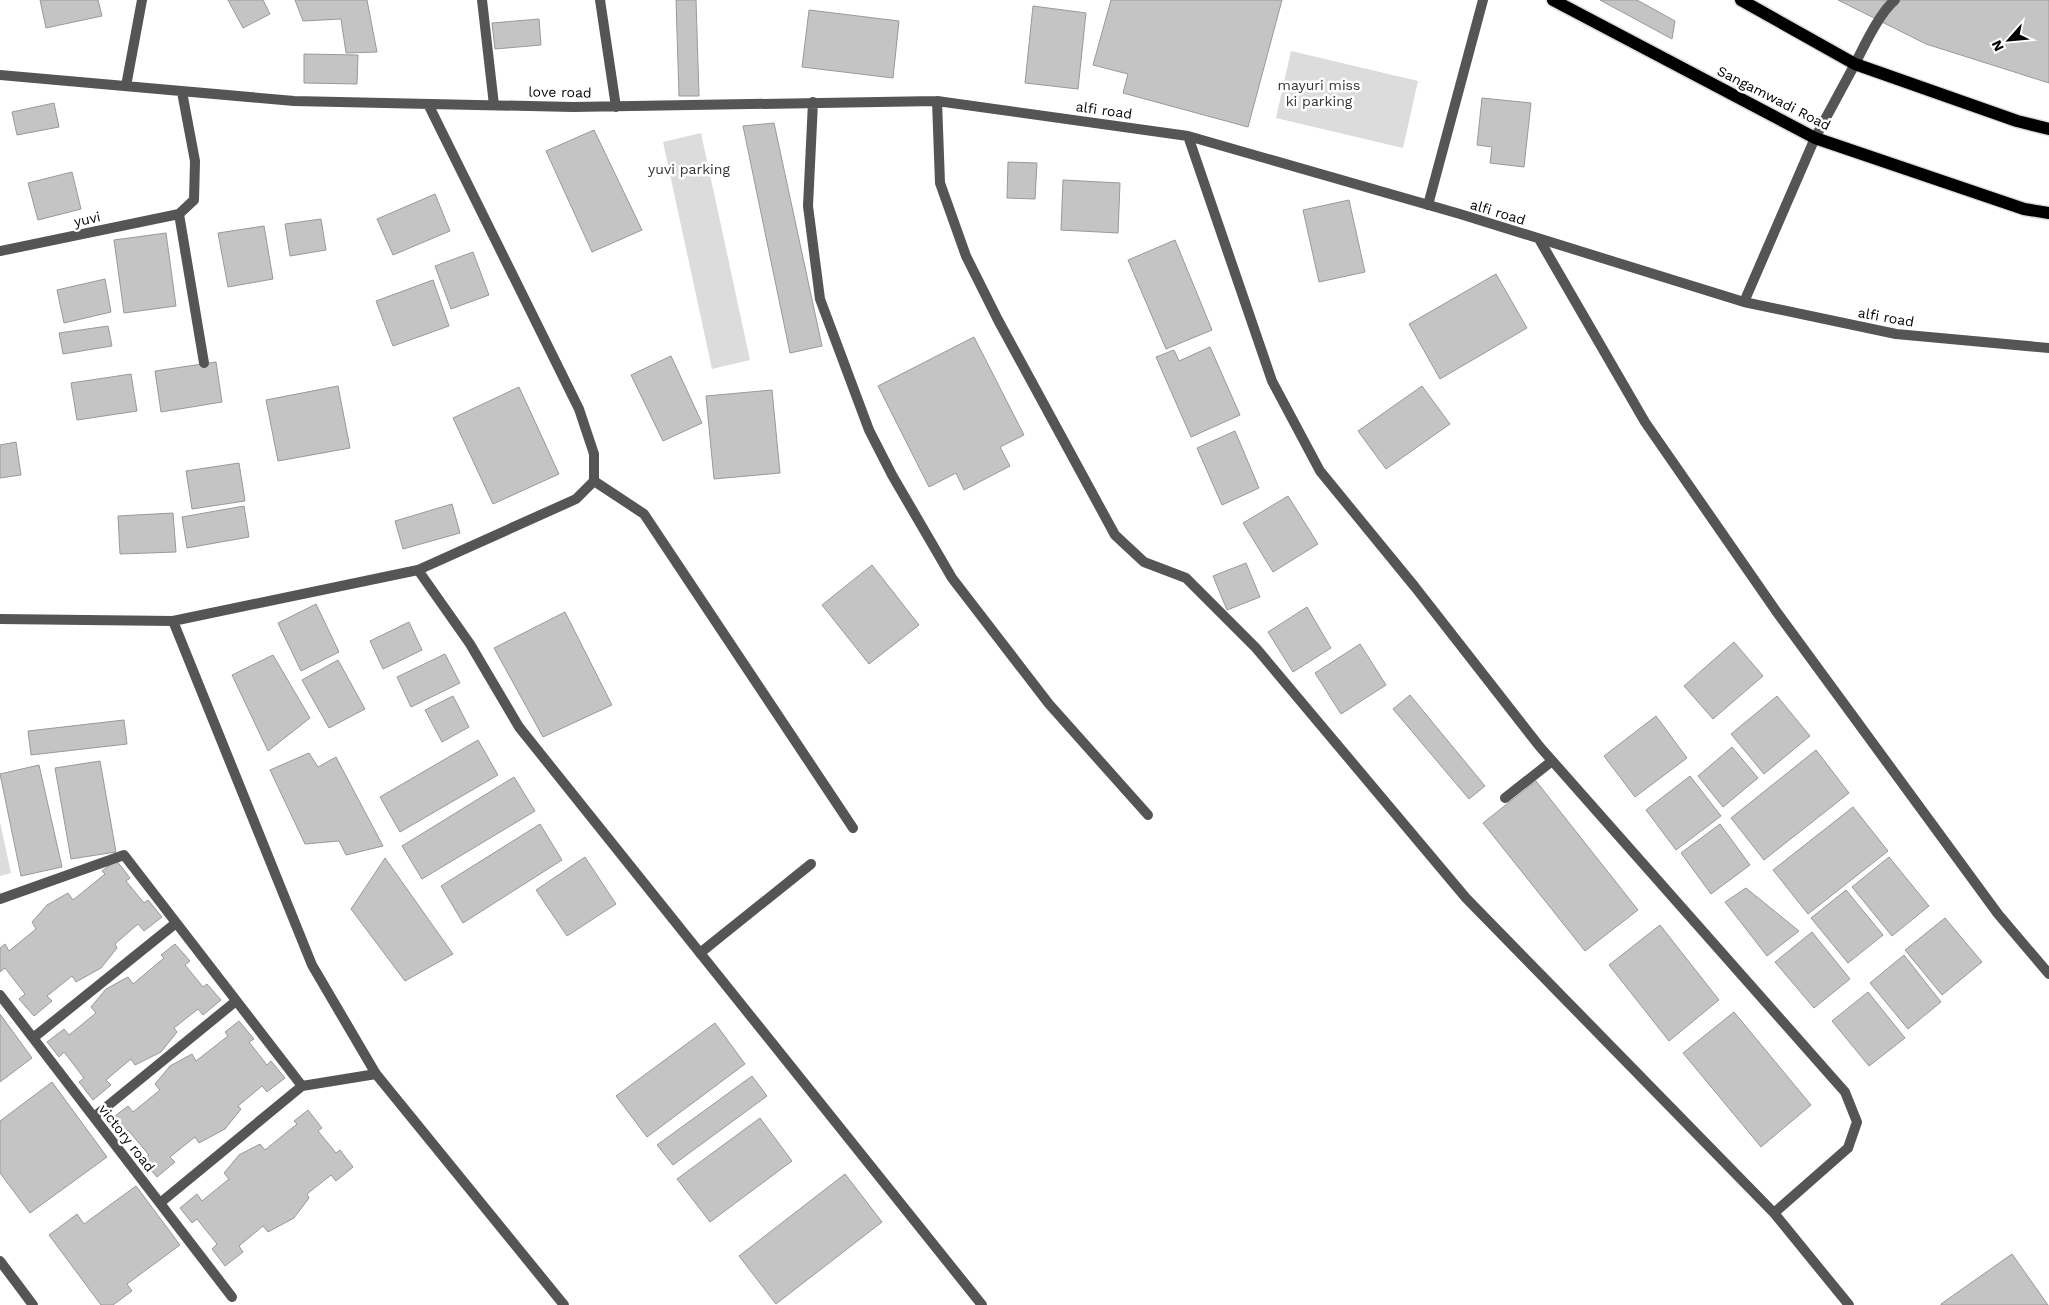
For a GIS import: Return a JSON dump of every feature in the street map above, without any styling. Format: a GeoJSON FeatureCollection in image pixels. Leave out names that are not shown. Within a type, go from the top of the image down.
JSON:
{"type":"FeatureCollection","features":[{"type":"Feature","properties":{"kind":"main road","name":"Sangamwadi Road"},"geometry":{"type":"LineString","coordinates":[[1553,0],[1814,138],[2024,208],[2049,213]]}},
{"type":"Feature","properties":{"kind":"main road"},"geometry":{"type":"LineString","coordinates":[[1741,0],[1856,64],[2017,121],[2049,129]]}},
{"type":"Feature","properties":{"kind":"street"},"geometry":{"type":"LineString","coordinates":[[126,86],[142,0]]}},
{"type":"Feature","properties":{"kind":"street"},"geometry":{"type":"LineString","coordinates":[[482,0],[494,105]]}},
{"type":"Feature","properties":{"kind":"street"},"geometry":{"type":"LineString","coordinates":[[600,0],[616,107]]}},
{"type":"Feature","properties":{"kind":"street"},"geometry":{"type":"LineString","coordinates":[[1428,205],[1482,0]]}},
{"type":"Feature","properties":{"kind":"street"},"geometry":{"type":"LineString","coordinates":[[1744,302],[1814,138],[1856,64],[1868,38],[1888,5],[1895,0]]}},
{"type":"Feature","properties":{"kind":"street","name":"love road"},"geometry":{"type":"LineString","coordinates":[[0,75],[294,101],[616,107],[937,101]]}},
{"type":"Feature","properties":{"kind":"street"},"geometry":{"type":"LineString","coordinates":[[182,92],[195,161],[194,200],[179,214],[204,363]]}},
{"type":"Feature","properties":{"kind":"street"},"geometry":{"type":"LineString","coordinates":[[937,101],[940,183],[966,256],[998,320],[1115,535],[1144,562],[1186,578],[1256,648],[1466,898],[1774,1213],[1849,1305]]}},
{"type":"Feature","properties":{"kind":"street","name":"alfi road"},"geometry":{"type":"LineString","coordinates":[[937,101],[1188,136],[1428,205],[1744,302],[1896,334],[2049,348]]}},
{"type":"Feature","properties":{"kind":"street"},"geometry":{"type":"LineString","coordinates":[[813,102],[808,206],[820,299],[870,430],[892,475],[952,578],[1049,704],[1148,815]]}},
{"type":"Feature","properties":{"kind":"street"},"geometry":{"type":"LineString","coordinates":[[0,619],[173,621],[418,570],[576,499],[594,481],[594,454],[579,409],[428,104]]}},
{"type":"Feature","properties":{"kind":"street"},"geometry":{"type":"LineString","coordinates":[[1188,136],[1272,381],[1320,471],[1552,761],[1845,1092],[1856,1122],[1848,1148],[1774,1213]]}},
{"type":"Feature","properties":{"kind":"street","name":"yuvi"},"geometry":{"type":"LineString","coordinates":[[0,251],[179,214]]}},
{"type":"Feature","properties":{"kind":"street"},"geometry":{"type":"LineString","coordinates":[[1539,239],[1645,422],[1776,612],[1998,914],[2049,974]]}},
{"type":"Feature","properties":{"kind":"street"},"geometry":{"type":"LineString","coordinates":[[594,481],[644,514],[853,828]]}},
{"type":"Feature","properties":{"kind":"street"},"geometry":{"type":"LineString","coordinates":[[418,570],[470,644],[519,727],[982,1305]]}},
{"type":"Feature","properties":{"kind":"street"},"geometry":{"type":"LineString","coordinates":[[173,621],[312,965],[376,1074],[564,1305]]}},
{"type":"Feature","properties":{"kind":"street"},"geometry":{"type":"LineString","coordinates":[[1505,798],[1552,761]]}},
{"type":"Feature","properties":{"kind":"street"},"geometry":{"type":"LineString","coordinates":[[0,899],[124,855],[302,1086]]}},
{"type":"Feature","properties":{"kind":"street"},"geometry":{"type":"LineString","coordinates":[[700,953],[811,864]]}},
{"type":"Feature","properties":{"kind":"street"},"geometry":{"type":"LineString","coordinates":[[33,1038],[176,923]]}},
{"type":"Feature","properties":{"kind":"street","name":"victory road"},"geometry":{"type":"LineString","coordinates":[[0,996],[232,1296]]}},
{"type":"Feature","properties":{"kind":"street"},"geometry":{"type":"LineString","coordinates":[[94,1117],[236,1001]]}},
{"type":"Feature","properties":{"kind":"street"},"geometry":{"type":"LineString","coordinates":[[160,1203],[302,1086],[376,1074]]}},
{"type":"Feature","properties":{"kind":"street"},"geometry":{"type":"LineString","coordinates":[[0,1261],[33,1305]]}},
{"type":"Feature","properties":{"kind":"green space","name":"mayuri miss ki parking"},"geometry":{"type":"Polygon","coordinates":[[[1291,51],[1418,81],[1403,148],[1276,118],[1291,51]]]}},
{"type":"Feature","properties":{"kind":"green space","name":"yuvi parking"},"geometry":{"type":"Polygon","coordinates":[[[701,133],[750,360],[712,369],[663,142],[701,133]]]}},
{"type":"Feature","properties":{"kind":"green space"},"geometry":{"type":"Polygon","coordinates":[[[0,822],[11,873],[0,876],[0,822]]]}},
{"type":"Feature","properties":{"kind":"building"},"geometry":{"type":"Polygon","coordinates":[[[40,0],[98,0],[102,16],[46,28],[40,0]]]}},
{"type":"Feature","properties":{"kind":"building"},"geometry":{"type":"Polygon","coordinates":[[[228,0],[263,0],[270,14],[243,28],[228,0]]]}},
{"type":"Feature","properties":{"kind":"building"},"geometry":{"type":"Polygon","coordinates":[[[295,0],[367,0],[377,52],[346,53],[341,19],[303,21],[295,0]]]}},
{"type":"Feature","properties":{"kind":"building"},"geometry":{"type":"Polygon","coordinates":[[[676,0],[696,0],[699,96],[679,96],[676,0]]]}},
{"type":"Feature","properties":{"kind":"building"},"geometry":{"type":"Polygon","coordinates":[[[1111,0],[1282,0],[1248,127],[1123,93],[1128,74],[1093,65],[1111,0]]]}},
{"type":"Feature","properties":{"kind":"building"},"geometry":{"type":"Polygon","coordinates":[[[1600,0],[1637,0],[1675,21],[1672,39],[1600,0]]]}},
{"type":"Feature","properties":{"kind":"building"},"geometry":{"type":"Polygon","coordinates":[[[1838,0],[2049,0],[2049,83],[1926,44],[1838,0]]]}},
{"type":"Feature","properties":{"kind":"building"},"geometry":{"type":"Polygon","coordinates":[[[1033,6],[1086,13],[1078,89],[1025,83],[1033,6]]]}},
{"type":"Feature","properties":{"kind":"building"},"geometry":{"type":"Polygon","coordinates":[[[809,10],[899,21],[893,78],[802,67],[809,10]]]}},
{"type":"Feature","properties":{"kind":"building"},"geometry":{"type":"Polygon","coordinates":[[[539,19],[541,45],[495,49],[492,23],[539,19]]]}},
{"type":"Feature","properties":{"kind":"building"},"geometry":{"type":"Polygon","coordinates":[[[304,54],[358,55],[357,84],[304,83],[304,54]]]}},
{"type":"Feature","properties":{"kind":"building"},"geometry":{"type":"Polygon","coordinates":[[[1482,98],[1531,103],[1524,167],[1490,163],[1492,147],[1477,145],[1482,98]]]}},
{"type":"Feature","properties":{"kind":"building"},"geometry":{"type":"Polygon","coordinates":[[[54,103],[59,127],[17,135],[12,112],[54,103]]]}},
{"type":"Feature","properties":{"kind":"building"},"geometry":{"type":"Polygon","coordinates":[[[774,123],[822,346],[790,353],[743,126],[774,123]]]}},
{"type":"Feature","properties":{"kind":"building"},"geometry":{"type":"Polygon","coordinates":[[[594,130],[642,230],[592,252],[546,151],[594,130]]]}},
{"type":"Feature","properties":{"kind":"building"},"geometry":{"type":"Polygon","coordinates":[[[1008,162],[1037,163],[1035,199],[1007,198],[1008,162]]]}},
{"type":"Feature","properties":{"kind":"building"},"geometry":{"type":"Polygon","coordinates":[[[72,172],[81,209],[38,220],[28,183],[72,172]]]}},
{"type":"Feature","properties":{"kind":"building"},"geometry":{"type":"Polygon","coordinates":[[[1063,180],[1120,183],[1118,233],[1061,230],[1063,180]]]}},
{"type":"Feature","properties":{"kind":"building"},"geometry":{"type":"Polygon","coordinates":[[[435,194],[450,231],[393,255],[377,219],[435,194]]]}},
{"type":"Feature","properties":{"kind":"building"},"geometry":{"type":"Polygon","coordinates":[[[1349,200],[1365,272],[1319,282],[1303,210],[1349,200]]]}},
{"type":"Feature","properties":{"kind":"building"},"geometry":{"type":"Polygon","coordinates":[[[321,219],[326,250],[290,256],[285,224],[321,219]]]}},
{"type":"Feature","properties":{"kind":"building"},"geometry":{"type":"Polygon","coordinates":[[[264,226],[273,279],[228,287],[218,233],[264,226]]]}},
{"type":"Feature","properties":{"kind":"building"},"geometry":{"type":"Polygon","coordinates":[[[166,233],[176,306],[124,313],[114,240],[166,233]]]}},
{"type":"Feature","properties":{"kind":"building"},"geometry":{"type":"Polygon","coordinates":[[[1175,240],[1212,330],[1166,349],[1128,260],[1175,240]]]}},
{"type":"Feature","properties":{"kind":"building"},"geometry":{"type":"Polygon","coordinates":[[[473,252],[489,295],[451,309],[435,266],[473,252]]]}},
{"type":"Feature","properties":{"kind":"building"},"geometry":{"type":"Polygon","coordinates":[[[1496,274],[1527,328],[1440,379],[1409,324],[1496,274]]]}},
{"type":"Feature","properties":{"kind":"building"},"geometry":{"type":"Polygon","coordinates":[[[105,279],[111,312],[64,323],[57,290],[105,279]]]}},
{"type":"Feature","properties":{"kind":"building"},"geometry":{"type":"Polygon","coordinates":[[[433,280],[449,326],[393,346],[376,301],[433,280]]]}},
{"type":"Feature","properties":{"kind":"building"},"geometry":{"type":"Polygon","coordinates":[[[108,326],[112,346],[63,354],[59,333],[108,326]]]}},
{"type":"Feature","properties":{"kind":"building"},"geometry":{"type":"Polygon","coordinates":[[[974,337],[1024,435],[1000,447],[1010,466],[964,490],[956,473],[929,487],[878,386],[974,337]]]}},
{"type":"Feature","properties":{"kind":"building"},"geometry":{"type":"Polygon","coordinates":[[[1210,347],[1240,415],[1191,437],[1156,357],[1174,350],[1179,361],[1210,347]]]}},
{"type":"Feature","properties":{"kind":"building"},"geometry":{"type":"Polygon","coordinates":[[[671,356],[702,423],[663,441],[631,375],[671,356]]]}},
{"type":"Feature","properties":{"kind":"building"},"geometry":{"type":"Polygon","coordinates":[[[216,362],[222,402],[161,412],[155,371],[216,362]]]}},
{"type":"Feature","properties":{"kind":"building"},"geometry":{"type":"Polygon","coordinates":[[[131,374],[137,411],[77,420],[71,383],[131,374]]]}},
{"type":"Feature","properties":{"kind":"building"},"geometry":{"type":"Polygon","coordinates":[[[338,386],[350,448],[278,461],[266,400],[338,386]]]}},
{"type":"Feature","properties":{"kind":"building"},"geometry":{"type":"Polygon","coordinates":[[[1422,386],[1450,424],[1386,469],[1358,431],[1422,386]]]}},
{"type":"Feature","properties":{"kind":"building"},"geometry":{"type":"Polygon","coordinates":[[[519,387],[559,474],[493,504],[453,418],[519,387]]]}},
{"type":"Feature","properties":{"kind":"building"},"geometry":{"type":"Polygon","coordinates":[[[772,390],[780,473],[714,479],[706,396],[772,390]]]}},
{"type":"Feature","properties":{"kind":"building"},"geometry":{"type":"Polygon","coordinates":[[[1235,431],[1259,488],[1222,505],[1197,448],[1235,431]]]}},
{"type":"Feature","properties":{"kind":"building"},"geometry":{"type":"Polygon","coordinates":[[[16,442],[21,475],[0,478],[0,445],[16,442]]]}},
{"type":"Feature","properties":{"kind":"building"},"geometry":{"type":"Polygon","coordinates":[[[239,463],[245,501],[192,509],[186,471],[239,463]]]}},
{"type":"Feature","properties":{"kind":"building"},"geometry":{"type":"Polygon","coordinates":[[[1288,496],[1318,544],[1273,572],[1243,523],[1288,496]]]}},
{"type":"Feature","properties":{"kind":"building"},"geometry":{"type":"Polygon","coordinates":[[[452,504],[460,533],[403,549],[395,521],[452,504]]]}},
{"type":"Feature","properties":{"kind":"building"},"geometry":{"type":"Polygon","coordinates":[[[244,506],[249,537],[187,548],[182,517],[244,506]]]}},
{"type":"Feature","properties":{"kind":"building"},"geometry":{"type":"Polygon","coordinates":[[[173,513],[176,552],[120,554],[118,516],[173,513]]]}},
{"type":"Feature","properties":{"kind":"building"},"geometry":{"type":"Polygon","coordinates":[[[1246,563],[1260,597],[1227,610],[1213,576],[1246,563]]]}},
{"type":"Feature","properties":{"kind":"building"},"geometry":{"type":"Polygon","coordinates":[[[872,565],[919,625],[869,664],[822,605],[872,565]]]}},
{"type":"Feature","properties":{"kind":"building"},"geometry":{"type":"Polygon","coordinates":[[[316,604],[339,652],[301,671],[278,623],[316,604]]]}},
{"type":"Feature","properties":{"kind":"building"},"geometry":{"type":"Polygon","coordinates":[[[1307,607],[1331,648],[1293,672],[1268,632],[1307,607]]]}},
{"type":"Feature","properties":{"kind":"building"},"geometry":{"type":"Polygon","coordinates":[[[565,612],[612,705],[543,737],[494,648],[565,612]]]}},
{"type":"Feature","properties":{"kind":"building"},"geometry":{"type":"Polygon","coordinates":[[[409,622],[422,650],[383,669],[370,641],[409,622]]]}},
{"type":"Feature","properties":{"kind":"building"},"geometry":{"type":"Polygon","coordinates":[[[1734,642],[1763,676],[1713,719],[1684,686],[1734,642]]]}},
{"type":"Feature","properties":{"kind":"building"},"geometry":{"type":"Polygon","coordinates":[[[1360,644],[1386,685],[1341,714],[1315,673],[1360,644]]]}},
{"type":"Feature","properties":{"kind":"building"},"geometry":{"type":"Polygon","coordinates":[[[445,654],[460,683],[411,707],[397,677],[445,654]]]}},
{"type":"Feature","properties":{"kind":"building"},"geometry":{"type":"Polygon","coordinates":[[[273,655],[310,718],[268,751],[232,675],[273,655]]]}},
{"type":"Feature","properties":{"kind":"building"},"geometry":{"type":"Polygon","coordinates":[[[338,660],[365,709],[329,728],[302,680],[338,660]]]}},
{"type":"Feature","properties":{"kind":"building"},"geometry":{"type":"Polygon","coordinates":[[[1410,695],[1485,786],[1469,799],[1393,709],[1410,695]]]}},
{"type":"Feature","properties":{"kind":"building"},"geometry":{"type":"Polygon","coordinates":[[[453,696],[469,727],[442,742],[425,710],[453,696]]]}},
{"type":"Feature","properties":{"kind":"building"},"geometry":{"type":"Polygon","coordinates":[[[1777,696],[1810,736],[1764,774],[1731,734],[1777,696]]]}},
{"type":"Feature","properties":{"kind":"building"},"geometry":{"type":"Polygon","coordinates":[[[1656,716],[1687,758],[1635,797],[1604,756],[1656,716]]]}},
{"type":"Feature","properties":{"kind":"building"},"geometry":{"type":"Polygon","coordinates":[[[124,720],[127,744],[31,755],[28,731],[124,720]]]}},
{"type":"Feature","properties":{"kind":"building"},"geometry":{"type":"Polygon","coordinates":[[[478,740],[498,775],[400,832],[380,797],[478,740]]]}},
{"type":"Feature","properties":{"kind":"building"},"geometry":{"type":"Polygon","coordinates":[[[1732,747],[1758,778],[1723,807],[1698,776],[1732,747]]]}},
{"type":"Feature","properties":{"kind":"building"},"geometry":{"type":"Polygon","coordinates":[[[1816,750],[1849,793],[1764,860],[1731,818],[1816,750]]]}},
{"type":"Feature","properties":{"kind":"building"},"geometry":{"type":"Polygon","coordinates":[[[309,753],[318,767],[336,757],[383,846],[346,855],[339,841],[305,844],[270,770],[309,753]]]}},
{"type":"Feature","properties":{"kind":"building"},"geometry":{"type":"Polygon","coordinates":[[[100,761],[116,852],[71,859],[55,768],[100,761]]]}},
{"type":"Feature","properties":{"kind":"building"},"geometry":{"type":"Polygon","coordinates":[[[39,765],[62,867],[21,876],[0,774],[39,765]]]}},
{"type":"Feature","properties":{"kind":"building"},"geometry":{"type":"Polygon","coordinates":[[[1690,776],[1721,816],[1676,850],[1646,810],[1690,776]]]}},
{"type":"Feature","properties":{"kind":"building"},"geometry":{"type":"Polygon","coordinates":[[[514,777],[535,811],[422,879],[402,846],[514,777]]]}},
{"type":"Feature","properties":{"kind":"building"},"geometry":{"type":"Polygon","coordinates":[[[1536,781],[1638,910],[1585,951],[1483,823],[1536,781]]]}},
{"type":"Feature","properties":{"kind":"building"},"geometry":{"type":"Polygon","coordinates":[[[1853,807],[1888,851],[1808,914],[1773,870],[1853,807]]]}},
{"type":"Feature","properties":{"kind":"building"},"geometry":{"type":"Polygon","coordinates":[[[540,824],[562,860],[463,923],[441,886],[540,824]]]}},
{"type":"Feature","properties":{"kind":"building"},"geometry":{"type":"Polygon","coordinates":[[[1720,824],[1750,865],[1711,894],[1681,853],[1720,824]]]}},
{"type":"Feature","properties":{"kind":"building"},"geometry":{"type":"Polygon","coordinates":[[[585,857],[616,904],[567,936],[536,890],[585,857]]]}},
{"type":"Feature","properties":{"kind":"building"},"geometry":{"type":"Polygon","coordinates":[[[1889,857],[1929,906],[1892,936],[1852,887],[1889,857]]]}},
{"type":"Feature","properties":{"kind":"building"},"geometry":{"type":"Polygon","coordinates":[[[385,858],[453,954],[405,981],[351,909],[385,858]]]}},
{"type":"Feature","properties":{"kind":"building"},"geometry":{"type":"Polygon","coordinates":[[[116,860],[130,878],[126,881],[144,903],[148,900],[162,917],[144,931],[138,924],[115,944],[117,948],[101,968],[76,982],[72,976],[47,996],[52,1001],[34,1016],[19,999],[25,994],[5,968],[0,972],[0,948],[5,944],[9,951],[36,929],[32,922],[47,905],[68,893],[73,900],[105,874],[102,871],[116,860]]]}},
{"type":"Feature","properties":{"kind":"building"},"geometry":{"type":"Polygon","coordinates":[[[1746,888],[1799,931],[1767,956],[1725,902],[1746,888]]]}},
{"type":"Feature","properties":{"kind":"building"},"geometry":{"type":"Polygon","coordinates":[[[1846,890],[1883,935],[1848,963],[1811,918],[1846,890]]]}},
{"type":"Feature","properties":{"kind":"building"},"geometry":{"type":"Polygon","coordinates":[[[1945,918],[1982,962],[1942,995],[1905,950],[1945,918]]]}},
{"type":"Feature","properties":{"kind":"building"},"geometry":{"type":"Polygon","coordinates":[[[1660,925],[1719,1000],[1669,1041],[1609,965],[1660,925]]]}},
{"type":"Feature","properties":{"kind":"building"},"geometry":{"type":"Polygon","coordinates":[[[1812,932],[1850,979],[1814,1008],[1775,962],[1812,932]]]}},
{"type":"Feature","properties":{"kind":"building"},"geometry":{"type":"Polygon","coordinates":[[[175,944],[190,961],[185,965],[203,987],[207,984],[221,1000],[203,1015],[198,1009],[174,1028],[177,1032],[161,1052],[135,1065],[131,1059],[106,1080],[111,1085],[93,1100],[79,1082],[84,1078],[64,1052],[59,1057],[47,1042],[64,1029],[69,1035],[96,1013],[91,1007],[106,989],[128,977],[133,984],[164,958],[161,955],[175,944]]]}},
{"type":"Feature","properties":{"kind":"building"},"geometry":{"type":"Polygon","coordinates":[[[1904,955],[1941,1002],[1908,1029],[1870,983],[1904,955]]]}},
{"type":"Feature","properties":{"kind":"building"},"geometry":{"type":"Polygon","coordinates":[[[1868,992],[1905,1038],[1869,1066],[1832,1021],[1868,992]]]}},
{"type":"Feature","properties":{"kind":"building"},"geometry":{"type":"Polygon","coordinates":[[[1734,1012],[1811,1105],[1761,1147],[1683,1053],[1734,1012]]]}},
{"type":"Feature","properties":{"kind":"building"},"geometry":{"type":"Polygon","coordinates":[[[0,1014],[32,1058],[0,1082],[0,1014]]]}},
{"type":"Feature","properties":{"kind":"building"},"geometry":{"type":"Polygon","coordinates":[[[239,1021],[254,1039],[249,1042],[267,1065],[271,1061],[285,1078],[267,1092],[262,1086],[238,1106],[241,1109],[225,1129],[199,1143],[195,1137],[170,1157],[175,1162],[157,1177],[142,1160],[149,1155],[128,1130],[123,1134],[111,1119],[128,1106],[133,1112],[160,1090],[155,1084],[170,1066],[192,1054],[196,1061],[228,1036],[225,1032],[239,1021]]]}},
{"type":"Feature","properties":{"kind":"building"},"geometry":{"type":"Polygon","coordinates":[[[715,1023],[745,1064],[647,1137],[616,1096],[715,1023]]]}},
{"type":"Feature","properties":{"kind":"building"},"geometry":{"type":"Polygon","coordinates":[[[752,1076],[767,1096],[673,1165],[657,1145],[752,1076]]]}},
{"type":"Feature","properties":{"kind":"building"},"geometry":{"type":"Polygon","coordinates":[[[52,1082],[107,1157],[30,1213],[0,1173],[0,1121],[52,1082]]]}},
{"type":"Feature","properties":{"kind":"building"},"geometry":{"type":"Polygon","coordinates":[[[308,1110],[322,1128],[318,1131],[336,1153],[340,1150],[353,1167],[336,1181],[331,1175],[307,1194],[309,1198],[294,1218],[268,1232],[263,1226],[239,1246],[243,1252],[225,1266],[212,1249],[217,1244],[197,1219],[192,1223],[180,1208],[197,1194],[202,1201],[229,1179],[224,1173],[239,1155],[260,1144],[265,1150],[297,1124],[294,1121],[308,1110]]]}},
{"type":"Feature","properties":{"kind":"building"},"geometry":{"type":"Polygon","coordinates":[[[760,1118],[792,1161],[710,1222],[677,1179],[760,1118]]]}},
{"type":"Feature","properties":{"kind":"building"},"geometry":{"type":"Polygon","coordinates":[[[845,1174],[882,1222],[776,1304],[739,1256],[845,1174]]]}},
{"type":"Feature","properties":{"kind":"building"},"geometry":{"type":"Polygon","coordinates":[[[136,1186],[180,1245],[127,1284],[132,1291],[113,1305],[101,1305],[49,1235],[77,1214],[84,1224],[136,1186]]]}},
{"type":"Feature","properties":{"kind":"building"},"geometry":{"type":"Polygon","coordinates":[[[2012,1254],[2048,1305],[1941,1305],[1941,1304],[2012,1254]]]}}]}
